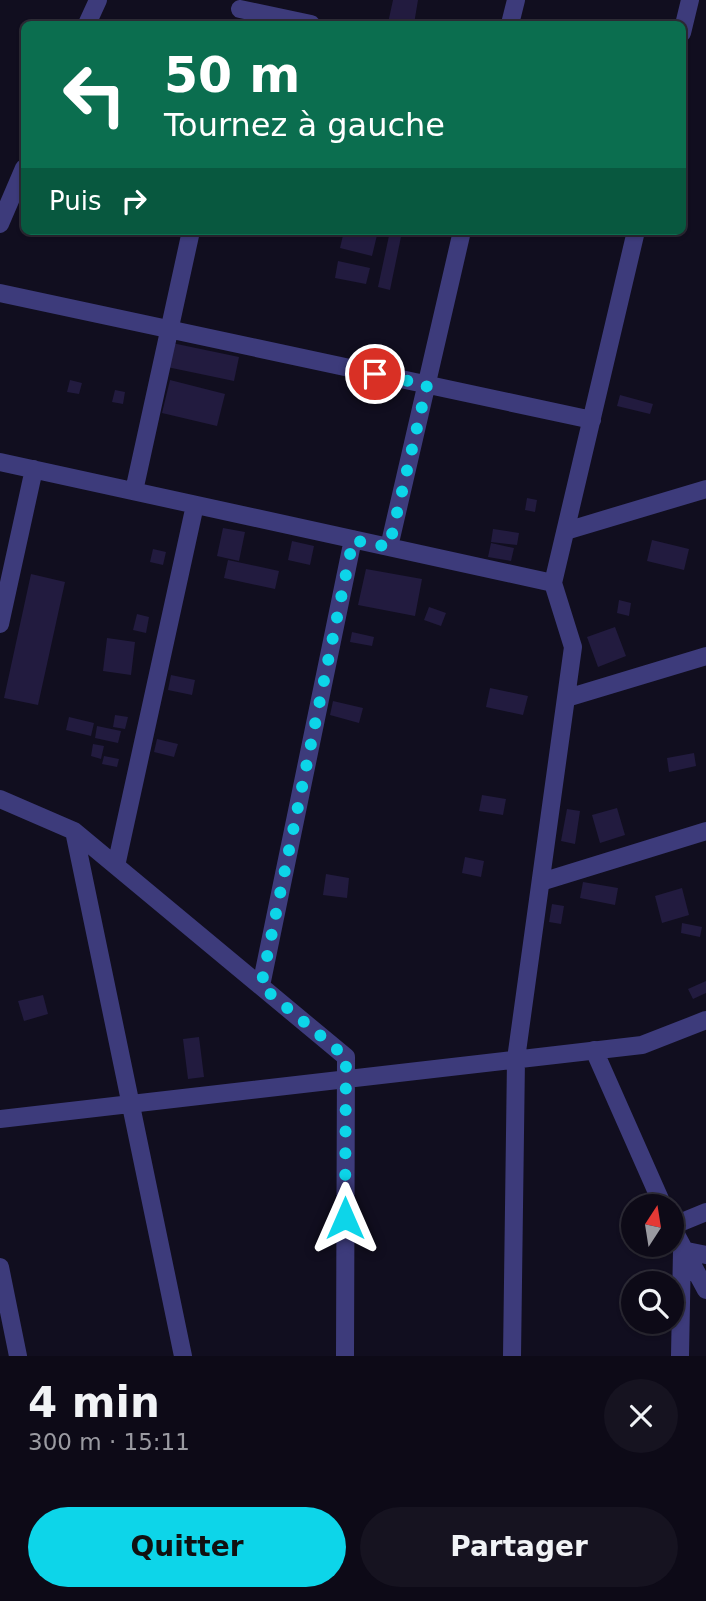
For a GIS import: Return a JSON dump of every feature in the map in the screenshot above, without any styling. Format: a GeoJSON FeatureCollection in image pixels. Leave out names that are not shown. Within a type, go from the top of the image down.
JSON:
{"type":"FeatureCollection","features":[{"type":"Feature","properties":{"kind":"street"},"geometry":{"type":"LineString","coordinates":[[88,21],[98,0]]}},
{"type":"Feature","properties":{"kind":"street"},"geometry":{"type":"LineString","coordinates":[[511,21],[516,0]]}},
{"type":"Feature","properties":{"kind":"street"},"geometry":{"type":"LineString","coordinates":[[685,21],[690,0]]}},
{"type":"Feature","properties":{"kind":"street"},"geometry":{"type":"LineString","coordinates":[[239,11],[294,21]]}},
{"type":"Feature","properties":{"kind":"street"},"geometry":{"type":"LineString","coordinates":[[0,224],[21,175]]}},
{"type":"Feature","properties":{"kind":"street"},"geometry":{"type":"LineString","coordinates":[[134,491],[190,235]]}},
{"type":"Feature","properties":{"kind":"street"},"geometry":{"type":"LineString","coordinates":[[389,547],[461,235]]}},
{"type":"Feature","properties":{"kind":"street"},"geometry":{"type":"LineString","coordinates":[[512,1356],[516,1059],[573,647],[553,583],[635,235]]}},
{"type":"Feature","properties":{"kind":"street"},"geometry":{"type":"LineString","coordinates":[[0,293],[592,420]]}},
{"type":"Feature","properties":{"kind":"street"},"geometry":{"type":"LineString","coordinates":[[0,462],[553,583]]}},
{"type":"Feature","properties":{"kind":"street"},"geometry":{"type":"LineString","coordinates":[[0,624],[34,469]]}},
{"type":"Feature","properties":{"kind":"street"},"geometry":{"type":"LineString","coordinates":[[566,531],[706,489]]}},
{"type":"Feature","properties":{"kind":"street"},"geometry":{"type":"LineString","coordinates":[[116,866],[195,505]]}},
{"type":"Feature","properties":{"kind":"street"},"geometry":{"type":"LineString","coordinates":[[261,986],[353,540]]}},
{"type":"Feature","properties":{"kind":"street"},"geometry":{"type":"LineString","coordinates":[[567,698],[706,656]]}},
{"type":"Feature","properties":{"kind":"street"},"geometry":{"type":"LineString","coordinates":[[0,799],[74,831],[346,1057],[345,1356]]}},
{"type":"Feature","properties":{"kind":"street"},"geometry":{"type":"LineString","coordinates":[[74,831],[184,1356]]}},
{"type":"Feature","properties":{"kind":"street"},"geometry":{"type":"LineString","coordinates":[[541,882],[706,831]]}},
{"type":"Feature","properties":{"kind":"street"},"geometry":{"type":"LineString","coordinates":[[0,1119],[642,1045],[706,1020]]}},
{"type":"Feature","properties":{"kind":"street"},"geometry":{"type":"LineString","coordinates":[[594,1050],[658,1194]]}},
{"type":"Feature","properties":{"kind":"street"},"geometry":{"type":"LineString","coordinates":[[684,1221],[706,1212]]}},
{"type":"Feature","properties":{"kind":"street"},"geometry":{"type":"LineString","coordinates":[[684,1250],[706,1255]]}},
{"type":"Feature","properties":{"kind":"street"},"geometry":{"type":"LineString","coordinates":[[684,1253],[706,1290]]}},
{"type":"Feature","properties":{"kind":"street"},"geometry":{"type":"LineString","coordinates":[[680,1356],[682,1257]]}},
{"type":"Feature","properties":{"kind":"street"},"geometry":{"type":"LineString","coordinates":[[0,1267],[2,1290],[18,1356]]}},
{"type":"Feature","properties":{"kind":"building"},"geometry":{"type":"Polygon","coordinates":[[[393,0],[418,0],[414,21],[388,21],[393,0]]]}},
{"type":"Feature","properties":{"kind":"building"},"geometry":{"type":"Polygon","coordinates":[[[343,235],[377,235],[372,256],[340,248],[343,235]]]}},
{"type":"Feature","properties":{"kind":"building"},"geometry":{"type":"Polygon","coordinates":[[[389,235],[401,235],[390,290],[378,287],[389,235]]]}},
{"type":"Feature","properties":{"kind":"building"},"geometry":{"type":"Polygon","coordinates":[[[338,261],[370,268],[366,284],[335,278],[338,261]]]}},
{"type":"Feature","properties":{"kind":"building"},"geometry":{"type":"Polygon","coordinates":[[[172,343],[239,357],[234,381],[167,367],[172,343]]]}},
{"type":"Feature","properties":{"kind":"building"},"geometry":{"type":"Polygon","coordinates":[[[70,380],[82,383],[79,394],[67,392],[70,380]]]}},
{"type":"Feature","properties":{"kind":"building"},"geometry":{"type":"Polygon","coordinates":[[[170,380],[225,394],[217,426],[162,413],[170,380]]]}},
{"type":"Feature","properties":{"kind":"building"},"geometry":{"type":"Polygon","coordinates":[[[115,390],[125,392],[123,404],[112,402],[115,390]]]}},
{"type":"Feature","properties":{"kind":"building"},"geometry":{"type":"Polygon","coordinates":[[[620,395],[653,404],[650,414],[617,406],[620,395]]]}},
{"type":"Feature","properties":{"kind":"building"},"geometry":{"type":"Polygon","coordinates":[[[527,498],[537,500],[535,512],[525,510],[527,498]]]}},
{"type":"Feature","properties":{"kind":"building"},"geometry":{"type":"Polygon","coordinates":[[[223,528],[245,532],[239,561],[217,556],[223,528]]]}},
{"type":"Feature","properties":{"kind":"building"},"geometry":{"type":"Polygon","coordinates":[[[493,529],[519,533],[517,545],[491,542],[493,529]]]}},
{"type":"Feature","properties":{"kind":"building"},"geometry":{"type":"Polygon","coordinates":[[[652,540],[689,549],[684,570],[647,561],[652,540]]]}},
{"type":"Feature","properties":{"kind":"building"},"geometry":{"type":"Polygon","coordinates":[[[292,541],[314,546],[310,565],[288,560],[292,541]]]}},
{"type":"Feature","properties":{"kind":"building"},"geometry":{"type":"Polygon","coordinates":[[[491,543],[514,548],[511,561],[488,557],[491,543]]]}},
{"type":"Feature","properties":{"kind":"building"},"geometry":{"type":"Polygon","coordinates":[[[153,549],[166,552],[163,565],[150,562],[153,549]]]}},
{"type":"Feature","properties":{"kind":"building"},"geometry":{"type":"Polygon","coordinates":[[[228,560],[279,571],[275,589],[224,578],[228,560]]]}},
{"type":"Feature","properties":{"kind":"building"},"geometry":{"type":"Polygon","coordinates":[[[366,569],[422,579],[415,616],[358,605],[366,569]]]}},
{"type":"Feature","properties":{"kind":"building"},"geometry":{"type":"Polygon","coordinates":[[[31,574],[65,582],[38,705],[4,698],[31,574]]]}},
{"type":"Feature","properties":{"kind":"building"},"geometry":{"type":"Polygon","coordinates":[[[619,600],[631,603],[629,616],[617,613],[619,600]]]}},
{"type":"Feature","properties":{"kind":"building"},"geometry":{"type":"Polygon","coordinates":[[[429,607],[446,613],[441,626],[424,620],[429,607]]]}},
{"type":"Feature","properties":{"kind":"building"},"geometry":{"type":"Polygon","coordinates":[[[137,614],[149,617],[146,633],[133,630],[137,614]]]}},
{"type":"Feature","properties":{"kind":"building"},"geometry":{"type":"Polygon","coordinates":[[[615,627],[626,656],[598,667],[587,637],[615,627]]]}},
{"type":"Feature","properties":{"kind":"building"},"geometry":{"type":"Polygon","coordinates":[[[352,632],[374,637],[372,646],[350,642],[352,632]]]}},
{"type":"Feature","properties":{"kind":"building"},"geometry":{"type":"Polygon","coordinates":[[[107,638],[135,642],[131,675],[103,671],[107,638]]]}},
{"type":"Feature","properties":{"kind":"building"},"geometry":{"type":"Polygon","coordinates":[[[171,675],[195,680],[192,695],[168,690],[171,675]]]}},
{"type":"Feature","properties":{"kind":"building"},"geometry":{"type":"Polygon","coordinates":[[[490,688],[528,696],[523,715],[486,707],[490,688]]]}},
{"type":"Feature","properties":{"kind":"building"},"geometry":{"type":"Polygon","coordinates":[[[333,701],[363,708],[359,723],[330,715],[333,701]]]}},
{"type":"Feature","properties":{"kind":"building"},"geometry":{"type":"Polygon","coordinates":[[[115,715],[128,717],[125,729],[113,727],[115,715]]]}},
{"type":"Feature","properties":{"kind":"building"},"geometry":{"type":"Polygon","coordinates":[[[69,717],[94,723],[91,736],[66,730],[69,717]]]}},
{"type":"Feature","properties":{"kind":"building"},"geometry":{"type":"Polygon","coordinates":[[[97,726],[121,731],[118,743],[95,738],[97,726]]]}},
{"type":"Feature","properties":{"kind":"building"},"geometry":{"type":"Polygon","coordinates":[[[157,739],[178,744],[174,757],[154,752],[157,739]]]}},
{"type":"Feature","properties":{"kind":"building"},"geometry":{"type":"Polygon","coordinates":[[[93,744],[104,746],[101,759],[91,756],[93,744]]]}},
{"type":"Feature","properties":{"kind":"building"},"geometry":{"type":"Polygon","coordinates":[[[694,753],[696,766],[669,772],[667,758],[694,753]]]}},
{"type":"Feature","properties":{"kind":"building"},"geometry":{"type":"Polygon","coordinates":[[[104,756],[119,759],[117,767],[102,764],[104,756]]]}},
{"type":"Feature","properties":{"kind":"building"},"geometry":{"type":"Polygon","coordinates":[[[482,795],[506,799],[503,815],[479,811],[482,795]]]}},
{"type":"Feature","properties":{"kind":"building"},"geometry":{"type":"Polygon","coordinates":[[[617,808],[625,835],[600,843],[592,815],[617,808]]]}},
{"type":"Feature","properties":{"kind":"building"},"geometry":{"type":"Polygon","coordinates":[[[567,809],[580,811],[575,844],[561,841],[567,809]]]}},
{"type":"Feature","properties":{"kind":"building"},"geometry":{"type":"Polygon","coordinates":[[[465,857],[484,861],[481,877],[462,873],[465,857]]]}},
{"type":"Feature","properties":{"kind":"building"},"geometry":{"type":"Polygon","coordinates":[[[326,874],[349,878],[347,898],[323,895],[326,874]]]}},
{"type":"Feature","properties":{"kind":"building"},"geometry":{"type":"Polygon","coordinates":[[[583,882],[618,888],[615,905],[580,898],[583,882]]]}},
{"type":"Feature","properties":{"kind":"building"},"geometry":{"type":"Polygon","coordinates":[[[682,888],[689,915],[662,923],[655,896],[682,888]]]}},
{"type":"Feature","properties":{"kind":"building"},"geometry":{"type":"Polygon","coordinates":[[[552,904],[564,906],[561,924],[549,922],[552,904]]]}},
{"type":"Feature","properties":{"kind":"building"},"geometry":{"type":"Polygon","coordinates":[[[682,923],[702,927],[700,937],[681,933],[682,923]]]}},
{"type":"Feature","properties":{"kind":"building"},"geometry":{"type":"Polygon","coordinates":[[[706,981],[706,993],[693,999],[688,989],[706,981]]]}},
{"type":"Feature","properties":{"kind":"building"},"geometry":{"type":"Polygon","coordinates":[[[43,995],[48,1014],[24,1021],[18,1001],[43,995]]]}},
{"type":"Feature","properties":{"kind":"building"},"geometry":{"type":"Polygon","coordinates":[[[199,1037],[204,1077],[188,1079],[183,1039],[199,1037]]]}},
{"type":"Feature","properties":{"kind":"route"},"geometry":{"type":"LineString","coordinates":[[345,1218],[346,1057],[261,986],[353,540],[389,547],[427,385],[375,374]]}}]}
